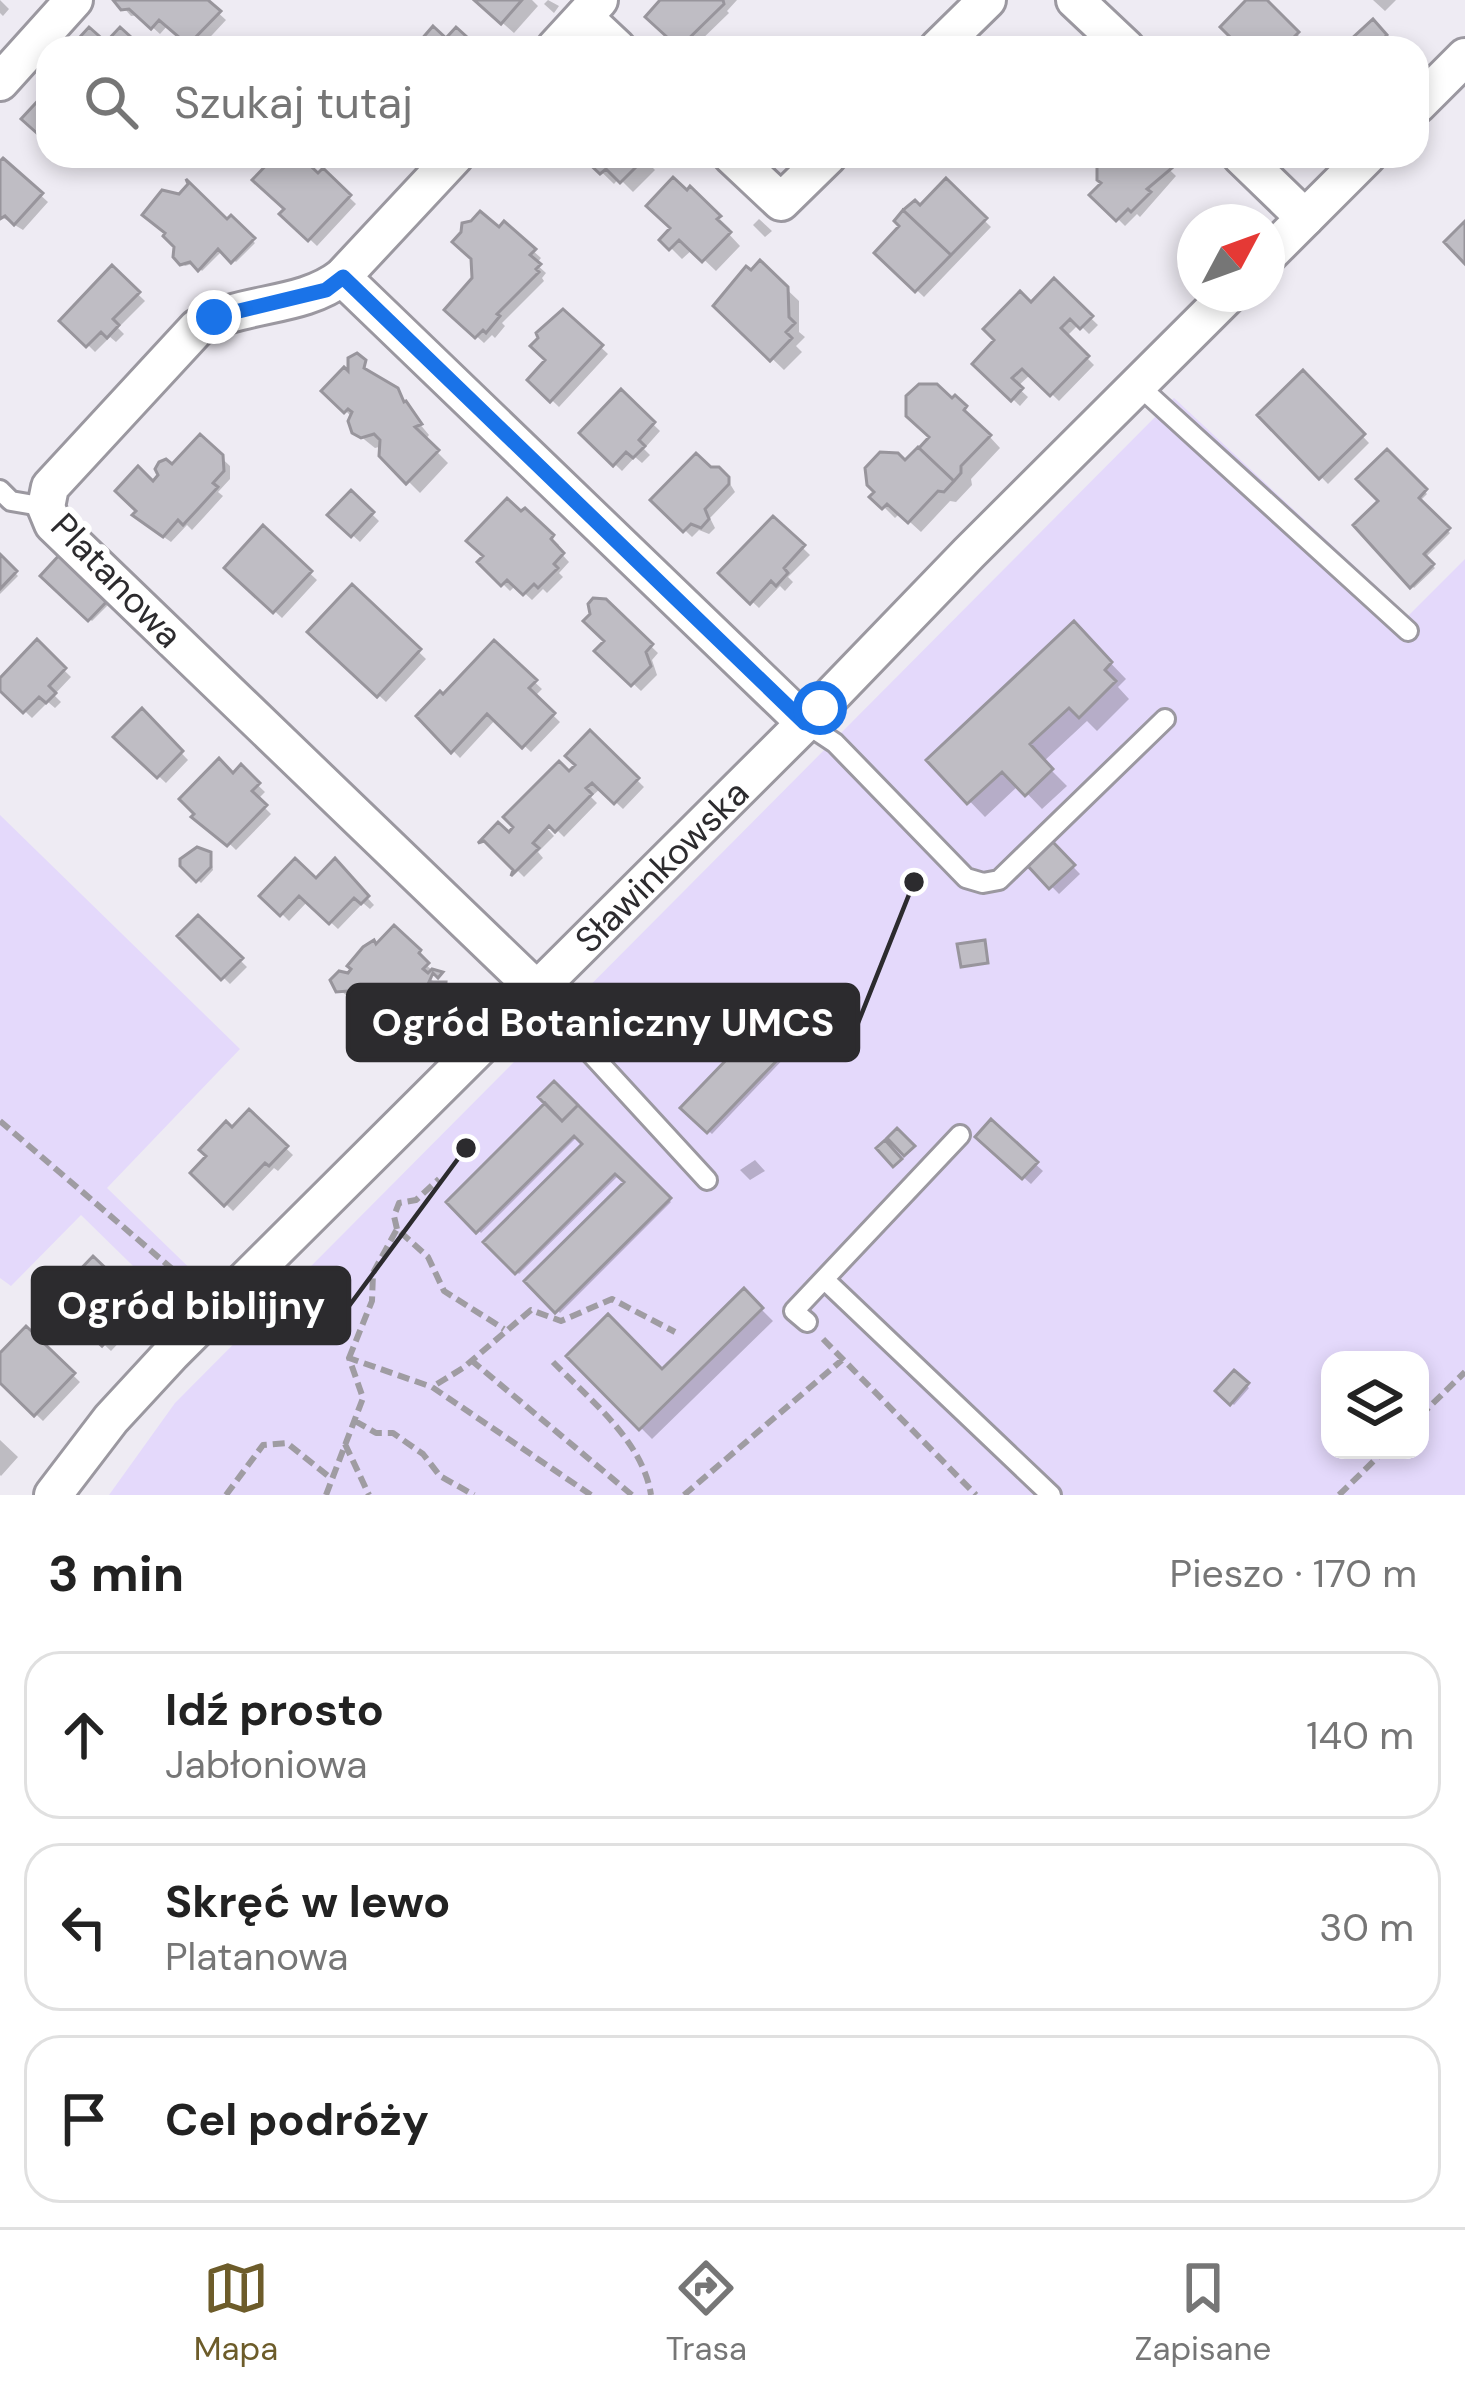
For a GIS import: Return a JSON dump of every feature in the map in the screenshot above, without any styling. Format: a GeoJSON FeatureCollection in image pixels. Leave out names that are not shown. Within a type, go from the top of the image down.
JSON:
{"type":"FeatureCollection","features":[{"type":"Feature","properties":{"kind":"street"},"geometry":{"type":"LineString","coordinates":[[42,36],[74,0]]}},
{"type":"Feature","properties":{"kind":"street"},"geometry":{"type":"LineString","coordinates":[[950,36],[987,0]]}},
{"type":"Feature","properties":{"kind":"street"},"geometry":{"type":"LineString","coordinates":[[1076,0],[1114,36]]}},
{"type":"Feature","properties":{"kind":"street"},"geometry":{"type":"LineString","coordinates":[[566,36],[592,8],[610,36]]}},
{"type":"Feature","properties":{"kind":"street"},"geometry":{"type":"LineString","coordinates":[[0,82],[36,42]]}},
{"type":"Feature","properties":{"kind":"street"},"geometry":{"type":"LineString","coordinates":[[1429,93],[1465,57]]}},
{"type":"Feature","properties":{"kind":"street","name":"Platanowa"},"geometry":{"type":"LineString","coordinates":[[444,168],[326,290],[214,317],[197,328],[50,487],[46,507],[53,524],[537,990]]}},
{"type":"Feature","properties":{"kind":"street"},"geometry":{"type":"LineString","coordinates":[[745,168],[781,202],[816,168]]}},
{"type":"Feature","properties":{"kind":"street"},"geometry":{"type":"LineString","coordinates":[[1253,168],[1306,218]]}},
{"type":"Feature","properties":{"kind":"street"},"geometry":{"type":"LineString","coordinates":[[1285,238],[1355,168]]}},
{"type":"Feature","properties":{"kind":"street"},"geometry":{"type":"LineString","coordinates":[[343,277],[805,723]]}},
{"type":"Feature","properties":{"kind":"street","name":"Sławinkowska"},"geometry":{"type":"LineString","coordinates":[[53,1495],[111,1419],[211,1314],[1211,312]]}},
{"type":"Feature","properties":{"kind":"lane"},"geometry":{"type":"LineString","coordinates":[[1138,385],[1408,631]]}},
{"type":"Feature","properties":{"kind":"lane"},"geometry":{"type":"LineString","coordinates":[[0,490],[11,501],[46,507]]}},
{"type":"Feature","properties":{"kind":"lane"},"geometry":{"type":"LineString","coordinates":[[805,723],[835,742],[966,878],[983,884],[999,880],[1166,719]]}},
{"type":"Feature","properties":{"kind":"lane"},"geometry":{"type":"LineString","coordinates":[[537,990],[706,1180]]}},
{"type":"Feature","properties":{"kind":"lane"},"geometry":{"type":"LineString","coordinates":[[806,1322],[794,1311],[960,1135]]}},
{"type":"Feature","properties":{"kind":"lane"},"geometry":{"type":"LineString","coordinates":[[826,1282],[1051,1495]]}},
{"type":"Feature","properties":{"kind":"path"},"geometry":{"type":"LineString","coordinates":[[0,1120],[196,1290],[211,1314]]}},
{"type":"Feature","properties":{"kind":"path"},"geometry":{"type":"LineString","coordinates":[[440,1178],[416,1200],[399,1203],[394,1216],[397,1229],[428,1257],[444,1292],[506,1330]]}},
{"type":"Feature","properties":{"kind":"path"},"geometry":{"type":"LineString","coordinates":[[326,1495],[363,1399],[349,1358],[372,1301],[373,1273],[397,1229]]}},
{"type":"Feature","properties":{"kind":"path"},"geometry":{"type":"LineString","coordinates":[[432,1387],[531,1310],[561,1321],[612,1299],[675,1332]]}},
{"type":"Feature","properties":{"kind":"path"},"geometry":{"type":"LineString","coordinates":[[806,1322],[976,1495]]}},
{"type":"Feature","properties":{"kind":"path"},"geometry":{"type":"LineString","coordinates":[[349,1358],[432,1387],[591,1495]]}},
{"type":"Feature","properties":{"kind":"path"},"geometry":{"type":"LineString","coordinates":[[471,1360],[632,1495]]}},
{"type":"Feature","properties":{"kind":"path"},"geometry":{"type":"LineString","coordinates":[[684,1495],[842,1360]]}},
{"type":"Feature","properties":{"kind":"path"},"geometry":{"type":"LineString","coordinates":[[554,1362],[628,1442],[651,1495]]}},
{"type":"Feature","properties":{"kind":"path"},"geometry":{"type":"LineString","coordinates":[[1429,1407],[1465,1372]]}},
{"type":"Feature","properties":{"kind":"path"},"geometry":{"type":"LineString","coordinates":[[355,1421],[376,1433],[394,1433],[423,1454],[440,1476],[474,1495]]}},
{"type":"Feature","properties":{"kind":"path"},"geometry":{"type":"LineString","coordinates":[[226,1495],[263,1445],[287,1443],[332,1479]]}},
{"type":"Feature","properties":{"kind":"path"},"geometry":{"type":"LineString","coordinates":[[345,1444],[369,1495]]}},
{"type":"Feature","properties":{"kind":"path"},"geometry":{"type":"LineString","coordinates":[[1340,1495],[1376,1459]]}},
{"type":"Feature","properties":{"kind":"shaded area"},"geometry":{"type":"Polygon","coordinates":[[[1174,398],[1408,616],[1465,559],[1465,1495],[109,1495],[175,1403],[1174,398]]]}},
{"type":"Feature","properties":{"kind":"shaded area"},"geometry":{"type":"Polygon","coordinates":[[[0,815],[240,1049],[107,1188],[205,1283],[177,1309],[81,1215],[11,1286],[0,1278],[0,815]]]}},
{"type":"Feature","properties":{"kind":"building"},"geometry":{"type":"Polygon","coordinates":[[[113,0],[208,0],[221,11],[197,36],[178,36],[159,20],[151,29],[129,9],[121,10],[113,0]]]}},
{"type":"Feature","properties":{"kind":"building"},"geometry":{"type":"Polygon","coordinates":[[[474,0],[522,0],[501,24],[474,0]]]}},
{"type":"Feature","properties":{"kind":"building"},"geometry":{"type":"Polygon","coordinates":[[[660,0],[723,0],[724,4],[691,36],[666,36],[645,17],[660,0]]]}},
{"type":"Feature","properties":{"kind":"building"},"geometry":{"type":"Polygon","coordinates":[[[1246,0],[1267,0],[1299,32],[1295,36],[1229,36],[1220,27],[1246,0]]]}},
{"type":"Feature","properties":{"kind":"building"},"geometry":{"type":"Polygon","coordinates":[[[1373,19],[1387,35],[1386,36],[1354,36],[1373,19]]]}},
{"type":"Feature","properties":{"kind":"building"},"geometry":{"type":"Polygon","coordinates":[[[433,26],[444,36],[424,36],[433,26]]]}},
{"type":"Feature","properties":{"kind":"building"},"geometry":{"type":"Polygon","coordinates":[[[36,103],[36,132],[21,119],[36,103]]]}},
{"type":"Feature","properties":{"kind":"building"},"geometry":{"type":"Polygon","coordinates":[[[3,158],[43,193],[14,225],[5,216],[0,219],[3,158]]]}},
{"type":"Feature","properties":{"kind":"building"},"geometry":{"type":"Polygon","coordinates":[[[264,168],[313,168],[318,173],[323,168],[351,195],[308,241],[279,214],[284,209],[252,180],[264,168]]]}},
{"type":"Feature","properties":{"kind":"building"},"geometry":{"type":"Polygon","coordinates":[[[594,168],[635,168],[620,183],[606,169],[600,174],[594,168]]]}},
{"type":"Feature","properties":{"kind":"building"},"geometry":{"type":"Polygon","coordinates":[[[1097,168],[1172,168],[1147,189],[1151,192],[1131,212],[1128,209],[1116,221],[1089,195],[1101,183],[1097,168]]]}},
{"type":"Feature","properties":{"kind":"building"},"geometry":{"type":"Polygon","coordinates":[[[673,177],[687,190],[690,186],[731,232],[702,262],[679,240],[669,250],[659,240],[670,228],[646,206],[673,177]]]}},
{"type":"Feature","properties":{"kind":"building"},"geometry":{"type":"Polygon","coordinates":[[[946,178],[987,218],[951,255],[903,210],[915,200],[920,205],[946,178]]]}},
{"type":"Feature","properties":{"kind":"building"},"geometry":{"type":"Polygon","coordinates":[[[186,179],[227,219],[231,215],[255,238],[231,263],[218,249],[198,271],[190,262],[180,265],[165,233],[142,215],[162,190],[179,194],[188,184],[186,179]]]}},
{"type":"Feature","properties":{"kind":"building"},"geometry":{"type":"Polygon","coordinates":[[[903,210],[951,255],[915,292],[874,253],[899,226],[894,221],[903,210]]]}},
{"type":"Feature","properties":{"kind":"building"},"geometry":{"type":"Polygon","coordinates":[[[480,211],[499,227],[504,221],[536,249],[530,255],[541,264],[486,333],[483,330],[475,338],[444,310],[472,278],[471,259],[452,242],[462,223],[480,211]]]}},
{"type":"Feature","properties":{"kind":"building"},"geometry":{"type":"Polygon","coordinates":[[[1465,221],[1465,264],[1444,242],[1465,221]]]}},
{"type":"Feature","properties":{"kind":"building"},"geometry":{"type":"Polygon","coordinates":[[[760,260],[788,287],[789,317],[795,323],[786,332],[792,338],[770,361],[713,306],[746,266],[751,270],[760,260]]]}},
{"type":"Feature","properties":{"kind":"building"},"geometry":{"type":"Polygon","coordinates":[[[112,265],[140,292],[113,319],[119,325],[107,338],[101,332],[86,347],[59,321],[112,265]]]}},
{"type":"Feature","properties":{"kind":"building"},"geometry":{"type":"Polygon","coordinates":[[[1054,278],[1093,316],[1080,329],[1070,319],[1061,328],[1089,356],[1050,396],[1022,369],[1012,378],[1023,388],[1011,401],[972,364],[994,340],[983,329],[1020,291],[1031,302],[1054,278]]]}},
{"type":"Feature","properties":{"kind":"building"},"geometry":{"type":"Polygon","coordinates":[[[563,309],[603,345],[550,402],[527,380],[545,360],[530,346],[538,338],[536,333],[563,309]]]}},
{"type":"Feature","properties":{"kind":"building"},"geometry":{"type":"Polygon","coordinates":[[[357,353],[366,360],[364,368],[398,388],[422,424],[415,427],[439,450],[406,484],[379,456],[380,440],[374,434],[361,438],[352,433],[348,421],[352,412],[344,413],[321,391],[344,367],[348,371],[348,358],[357,353]]]}},
{"type":"Feature","properties":{"kind":"building"},"geometry":{"type":"Polygon","coordinates":[[[1303,370],[1365,434],[1319,479],[1257,415],[1303,370]]]}},
{"type":"Feature","properties":{"kind":"building"},"geometry":{"type":"Polygon","coordinates":[[[919,384],[937,384],[952,398],[955,395],[991,435],[961,466],[954,481],[919,448],[929,437],[906,416],[906,396],[919,384]]]}},
{"type":"Feature","properties":{"kind":"building"},"geometry":{"type":"Polygon","coordinates":[[[621,389],[655,422],[639,440],[645,446],[633,458],[626,452],[613,466],[579,433],[621,389]]]}},
{"type":"Feature","properties":{"kind":"building"},"geometry":{"type":"Polygon","coordinates":[[[200,434],[223,455],[224,471],[213,483],[218,487],[197,510],[183,525],[178,520],[163,537],[132,515],[136,511],[115,491],[138,466],[153,481],[159,462],[166,459],[172,464],[200,434]]]}},
{"type":"Feature","properties":{"kind":"building"},"geometry":{"type":"Polygon","coordinates":[[[918,447],[954,481],[908,523],[887,504],[882,509],[869,497],[874,492],[867,485],[865,468],[880,452],[898,453],[905,460],[918,447]]]}},
{"type":"Feature","properties":{"kind":"building"},"geometry":{"type":"Polygon","coordinates":[[[1387,449],[1427,489],[1419,498],[1450,528],[1424,554],[1434,564],[1410,588],[1353,525],[1378,501],[1356,479],[1387,449]]]}},
{"type":"Feature","properties":{"kind":"building"},"geometry":{"type":"Polygon","coordinates":[[[696,453],[711,467],[719,467],[729,484],[705,509],[709,519],[701,528],[691,524],[683,532],[650,500],[696,453]]]}},
{"type":"Feature","properties":{"kind":"building"},"geometry":{"type":"Polygon","coordinates":[[[351,490],[374,512],[351,537],[327,515],[351,490]]]}},
{"type":"Feature","properties":{"kind":"building"},"geometry":{"type":"Polygon","coordinates":[[[507,498],[554,535],[551,539],[564,553],[554,564],[558,568],[538,588],[534,584],[523,595],[507,580],[501,586],[477,562],[483,556],[466,541],[507,498]]]}},
{"type":"Feature","properties":{"kind":"building"},"geometry":{"type":"Polygon","coordinates":[[[773,516],[805,545],[784,568],[788,573],[776,586],[771,581],[750,604],[718,573],[773,516]]]}},
{"type":"Feature","properties":{"kind":"building"},"geometry":{"type":"Polygon","coordinates":[[[263,525],[312,571],[273,613],[224,568],[263,525]]]}},
{"type":"Feature","properties":{"kind":"building"},"geometry":{"type":"Polygon","coordinates":[[[62,552],[111,597],[88,621],[40,576],[62,552]]]}},
{"type":"Feature","properties":{"kind":"building"},"geometry":{"type":"Polygon","coordinates":[[[0,554],[17,571],[0,589],[0,554]]]}},
{"type":"Feature","properties":{"kind":"building"},"geometry":{"type":"Polygon","coordinates":[[[352,584],[421,649],[377,697],[307,632],[352,584]]]}},
{"type":"Feature","properties":{"kind":"building"},"geometry":{"type":"Polygon","coordinates":[[[593,598],[606,599],[653,644],[646,652],[651,666],[631,686],[594,651],[604,641],[583,621],[590,614],[588,604],[593,598]]]}},
{"type":"Feature","properties":{"kind":"building"},"geometry":{"type":"Polygon","coordinates":[[[1074,621],[1112,662],[1105,670],[1116,681],[1079,718],[1069,708],[1030,744],[1053,769],[1025,796],[1002,772],[967,804],[926,760],[1074,621]]]}},
{"type":"Feature","properties":{"kind":"building"},"geometry":{"type":"Polygon","coordinates":[[[37,639],[66,668],[49,686],[56,693],[46,703],[39,697],[23,713],[0,691],[0,678],[37,639]]]}},
{"type":"Feature","properties":{"kind":"building"},"geometry":{"type":"Polygon","coordinates":[[[494,640],[537,680],[529,688],[555,713],[522,748],[487,714],[451,753],[416,716],[494,640]]]}},
{"type":"Feature","properties":{"kind":"building"},"geometry":{"type":"Polygon","coordinates":[[[142,708],[183,751],[157,778],[113,737],[142,708]]]}},
{"type":"Feature","properties":{"kind":"building"},"geometry":{"type":"Polygon","coordinates":[[[590,730],[639,778],[614,804],[592,783],[586,788],[592,794],[555,832],[549,826],[533,843],[539,848],[511,876],[513,870],[484,841],[478,843],[498,822],[509,832],[513,827],[503,817],[559,761],[569,771],[575,765],[565,756],[590,730]]]}},
{"type":"Feature","properties":{"kind":"building"},"geometry":{"type":"Polygon","coordinates":[[[219,758],[233,773],[241,764],[260,783],[252,791],[267,805],[227,846],[191,817],[194,814],[179,799],[219,758]]]}},
{"type":"Feature","properties":{"kind":"building"},"geometry":{"type":"Polygon","coordinates":[[[1051,840],[1075,865],[1049,889],[1026,864],[1051,840]]]}},
{"type":"Feature","properties":{"kind":"building"},"geometry":{"type":"Polygon","coordinates":[[[197,847],[211,852],[211,867],[196,882],[180,866],[180,859],[197,847]]]}},
{"type":"Feature","properties":{"kind":"building"},"geometry":{"type":"Polygon","coordinates":[[[295,858],[316,878],[335,858],[369,896],[361,904],[354,898],[329,924],[299,896],[280,916],[259,896],[295,858]]]}},
{"type":"Feature","properties":{"kind":"building"},"geometry":{"type":"Polygon","coordinates":[[[198,915],[243,958],[221,980],[177,936],[198,915]]]}},
{"type":"Feature","properties":{"kind":"building"},"geometry":{"type":"Polygon","coordinates":[[[394,925],[421,950],[429,963],[423,969],[443,972],[438,978],[433,973],[429,982],[446,982],[445,994],[428,994],[431,1002],[438,998],[443,1003],[430,1004],[388,1049],[349,1012],[359,1001],[348,991],[336,992],[330,980],[339,971],[348,973],[347,966],[363,947],[374,940],[376,944],[394,925]]]}},
{"type":"Feature","properties":{"kind":"building"},"geometry":{"type":"Polygon","coordinates":[[[985,940],[988,963],[961,967],[957,944],[985,940]]]}},
{"type":"Feature","properties":{"kind":"building"},"geometry":{"type":"Polygon","coordinates":[[[782,1002],[809,1027],[707,1133],[680,1108],[782,1002]]]}},
{"type":"Feature","properties":{"kind":"building"},"geometry":{"type":"Polygon","coordinates":[[[554,1081],[578,1105],[562,1121],[538,1097],[554,1081]]]}},
{"type":"Feature","properties":{"kind":"building"},"geometry":{"type":"Polygon","coordinates":[[[545,1103],[562,1121],[578,1105],[671,1198],[555,1313],[524,1281],[624,1182],[615,1174],[515,1274],[483,1242],[582,1144],[574,1136],[476,1233],[446,1202],[545,1103]]]}},
{"type":"Feature","properties":{"kind":"building"},"geometry":{"type":"Polygon","coordinates":[[[249,1109],[288,1146],[224,1206],[190,1173],[206,1156],[199,1150],[226,1121],[232,1127],[249,1109]]]}},
{"type":"Feature","properties":{"kind":"building"},"geometry":{"type":"Polygon","coordinates":[[[991,1119],[1038,1162],[1022,1179],[975,1137],[991,1119]]]}},
{"type":"Feature","properties":{"kind":"building"},"geometry":{"type":"Polygon","coordinates":[[[897,1128],[915,1146],[904,1156],[887,1138],[897,1128]]]}},
{"type":"Feature","properties":{"kind":"building"},"geometry":{"type":"Polygon","coordinates":[[[885,1140],[902,1159],[893,1167],[876,1148],[885,1140]]]}},
{"type":"Feature","properties":{"kind":"building"},"geometry":{"type":"Polygon","coordinates":[[[93,1256],[142,1303],[102,1346],[52,1299],[93,1256]]]}},
{"type":"Feature","properties":{"kind":"building"},"geometry":{"type":"Polygon","coordinates":[[[744,1288],[763,1308],[639,1430],[566,1356],[608,1314],[662,1369],[744,1288]]]}},
{"type":"Feature","properties":{"kind":"building"},"geometry":{"type":"Polygon","coordinates":[[[26,1326],[75,1373],[34,1416],[0,1383],[0,1353],[26,1326]]]}},
{"type":"Feature","properties":{"kind":"building"},"geometry":{"type":"Polygon","coordinates":[[[1234,1370],[1249,1383],[1230,1405],[1215,1391],[1234,1370]]]}},
{"type":"Feature","properties":{"kind":"place","name":"Ogród Botaniczny UMCS"},"geometry":{"type":"Point","coordinates":[914,882]}},
{"type":"Feature","properties":{"kind":"place","name":"Ogród biblijny"},"geometry":{"type":"Point","coordinates":[466,1148]}},
{"type":"Feature","properties":{"kind":"route"},"geometry":{"type":"LineString","coordinates":[[214,317],[326,290],[343,277],[805,723],[820,708]]}}]}
